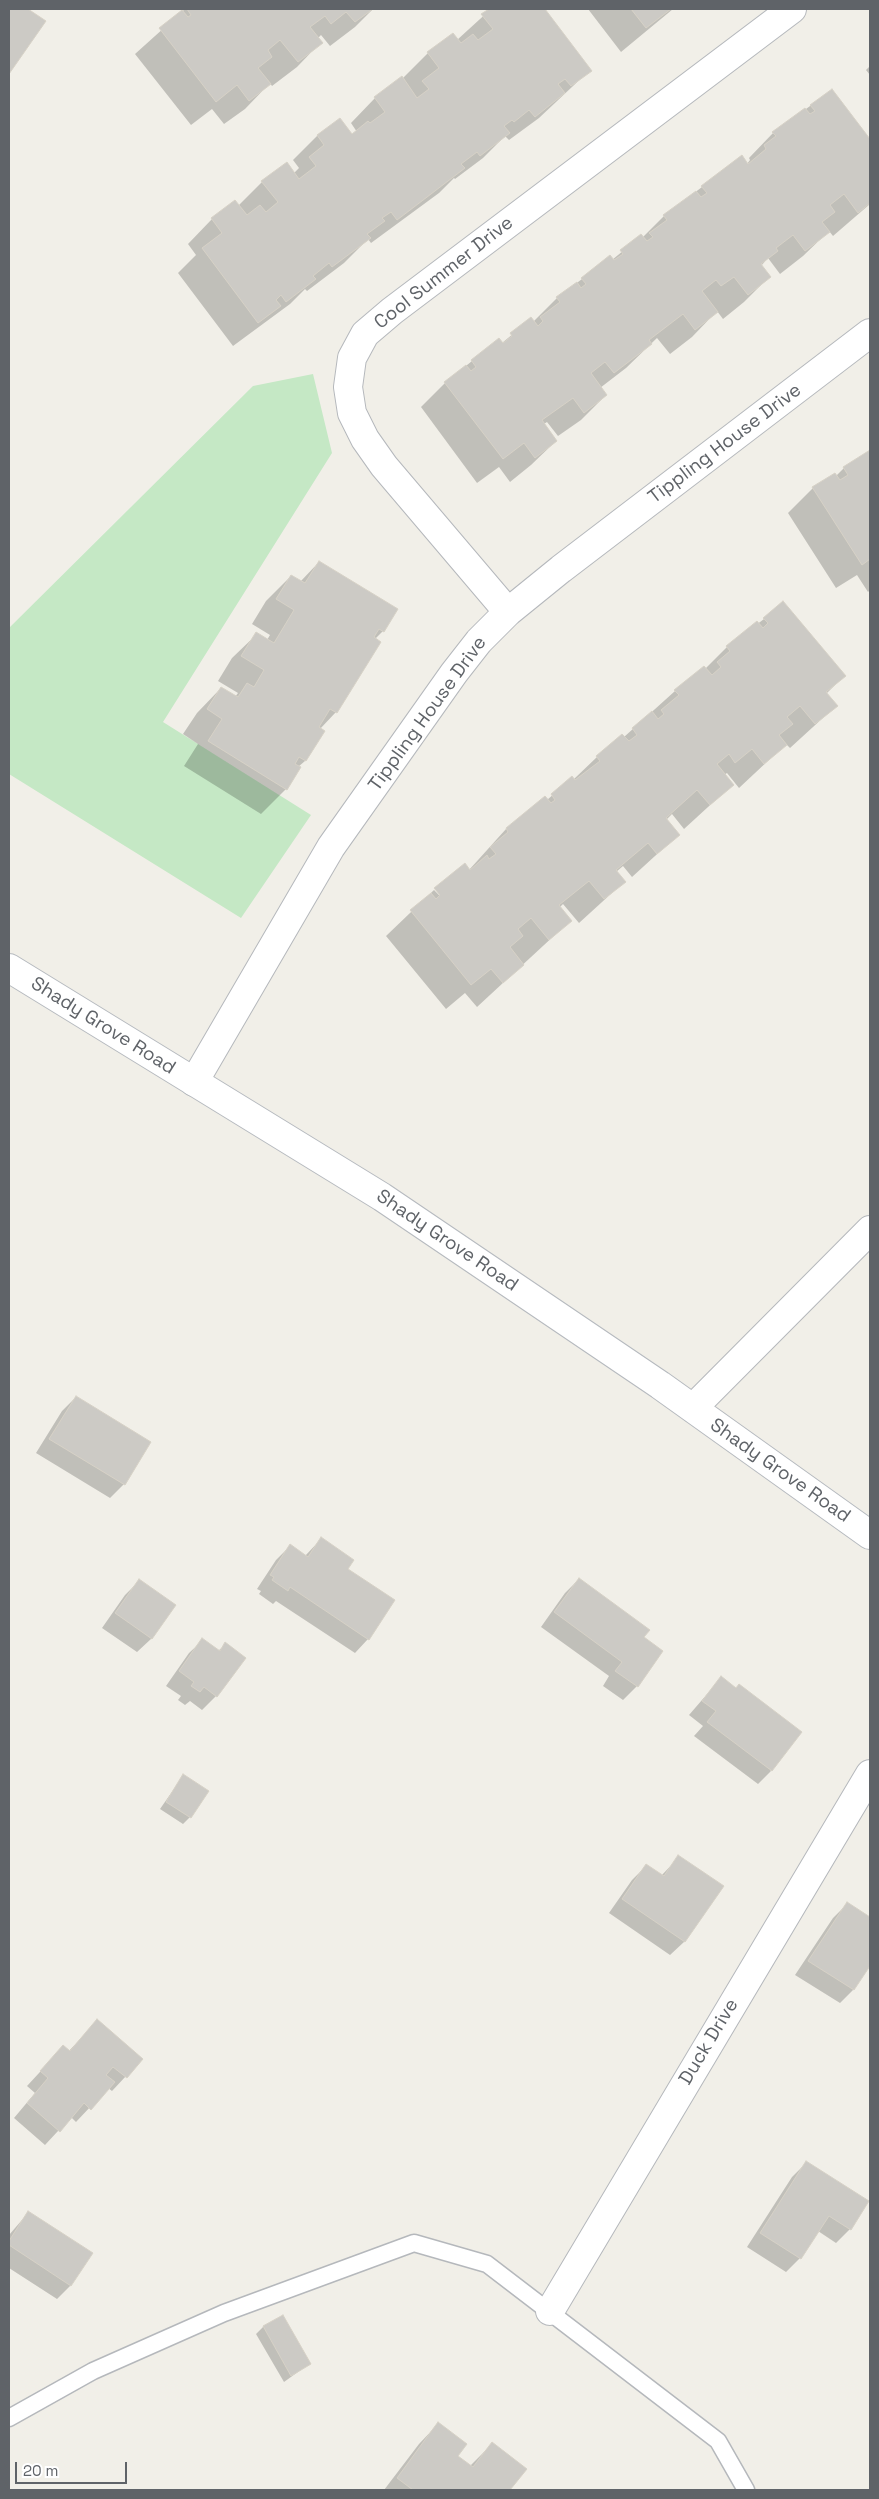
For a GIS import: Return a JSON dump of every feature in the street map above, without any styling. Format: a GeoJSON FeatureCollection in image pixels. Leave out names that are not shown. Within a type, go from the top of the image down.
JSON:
{"type":"FeatureCollection","features":[{"type":"Feature","properties":{"kind":"street","name":"Cool Summer Drive"},"geometry":{"type":"LineString","coordinates":[[508,612],[384,466],[365,439],[352,413],[348,388],[352,358],[365,334],[392,311],[792,9]]}},
{"type":"Feature","properties":{"kind":"street","name":"Tippling House Drive"},"geometry":{"type":"LineString","coordinates":[[194,1082],[331,847],[454,673],[479,641],[508,612],[870,334]]}},
{"type":"Feature","properties":{"kind":"street","name":"Shady Grove Road"},"geometry":{"type":"LineString","coordinates":[[9,968],[382,1197],[693,1408],[870,1535]]}},
{"type":"Feature","properties":{"kind":"street"},"geometry":{"type":"LineString","coordinates":[[693,1408],[870,1230]]}},
{"type":"Feature","properties":{"kind":"street","name":"Duck Drive"},"geometry":{"type":"LineString","coordinates":[[550,2311],[870,1774]]}},
{"type":"Feature","properties":{"kind":"lane"},"geometry":{"type":"LineString","coordinates":[[9,2418],[93,2371],[224,2313],[414,2243],[487,2264],[718,2441],[746,2490]]}},
{"type":"Feature","properties":{"kind":"green space"},"geometry":{"type":"Polygon","coordinates":[[[313,374],[332,453],[163,722],[311,815],[241,918],[9,774],[9,628],[253,386],[313,374]]]}},
{"type":"Feature","properties":{"kind":"building"},"geometry":{"type":"Polygon","coordinates":[[[9,9],[28,9],[46,21],[9,74],[9,9]]]}},
{"type":"Feature","properties":{"kind":"building"},"geometry":{"type":"Polygon","coordinates":[[[187,9],[373,9],[355,22],[346,12],[331,24],[325,16],[310,27],[323,43],[298,62],[280,40],[268,50],[272,57],[258,68],[271,84],[249,101],[237,85],[216,102],[159,28],[182,10],[188,17],[191,15],[187,9]]]}},
{"type":"Feature","properties":{"kind":"building"},"geometry":{"type":"Polygon","coordinates":[[[489,9],[545,9],[592,71],[571,86],[565,79],[558,84],[565,93],[535,117],[529,110],[514,122],[512,120],[504,126],[510,133],[480,156],[477,152],[461,164],[465,168],[397,220],[391,212],[382,218],[385,221],[367,234],[371,238],[332,267],[329,263],[313,276],[316,279],[286,302],[281,295],[276,300],[281,306],[258,323],[202,248],[222,233],[211,218],[235,200],[247,215],[260,205],[266,212],[278,202],[261,181],[287,162],[299,179],[316,166],[309,157],[324,145],[317,135],[340,118],[352,134],[368,121],[370,123],[385,112],[374,97],[402,76],[417,98],[429,89],[422,81],[439,68],[427,52],[453,33],[461,43],[473,34],[478,40],[493,29],[481,14],[489,9]]]}},
{"type":"Feature","properties":{"kind":"building"},"geometry":{"type":"Polygon","coordinates":[[[631,9],[671,9],[646,28],[631,9]]]}},
{"type":"Feature","properties":{"kind":"building"},"geometry":{"type":"Polygon","coordinates":[[[832,89],[870,139],[870,203],[858,213],[844,194],[830,205],[835,212],[822,222],[830,232],[805,251],[793,235],[776,248],[778,251],[761,264],[771,277],[748,295],[734,277],[721,286],[716,280],[702,291],[718,312],[695,330],[683,314],[649,340],[652,344],[614,373],[605,362],[591,373],[607,395],[584,413],[573,398],[542,420],[557,441],[535,458],[524,443],[503,459],[444,382],[466,365],[471,371],[476,367],[471,360],[499,338],[503,343],[512,336],[510,333],[531,317],[538,326],[543,321],[540,317],[560,302],[556,297],[577,282],[581,288],[586,284],[581,278],[610,255],[614,260],[623,254],[620,250],[641,234],[647,241],[653,237],[649,233],[667,220],[663,215],[696,191],[701,197],[707,193],[701,186],[742,155],[748,164],[766,149],[764,145],[776,136],[772,132],[805,108],[810,114],[815,111],[810,105],[832,89]]]}},
{"type":"Feature","properties":{"kind":"building"},"geometry":{"type":"Polygon","coordinates":[[[870,450],[870,559],[862,565],[812,487],[835,473],[840,480],[848,475],[843,467],[870,450]]]}},
{"type":"Feature","properties":{"kind":"building"},"geometry":{"type":"Polygon","coordinates":[[[319,561],[398,609],[384,632],[379,629],[374,637],[381,642],[337,713],[330,709],[319,727],[325,731],[306,761],[299,757],[295,764],[301,767],[287,790],[208,741],[222,719],[207,709],[221,687],[238,697],[247,683],[254,687],[264,670],[241,656],[256,632],[274,643],[294,610],[276,599],[291,575],[305,583],[319,561]]]}},
{"type":"Feature","properties":{"kind":"building"},"geometry":{"type":"Polygon","coordinates":[[[783,601],[846,676],[826,692],[838,706],[815,724],[800,706],[787,717],[793,724],[779,735],[787,745],[764,764],[752,749],[735,763],[729,754],[717,764],[734,785],[710,805],[697,790],[666,818],[680,835],[657,854],[648,843],[616,870],[626,882],[604,899],[589,881],[559,905],[572,921],[549,940],[531,918],[518,929],[523,936],[510,947],[524,965],[503,983],[491,969],[471,985],[410,910],[431,893],[436,899],[440,895],[434,888],[465,863],[470,870],[487,855],[489,859],[496,854],[490,847],[508,832],[506,828],[545,796],[551,803],[555,800],[551,794],[572,776],[575,780],[600,761],[596,756],[622,734],[629,741],[637,735],[632,728],[652,711],[658,719],[664,714],[661,710],[679,695],[674,690],[704,666],[712,675],[721,667],[717,662],[730,651],[726,646],[757,621],[763,628],[768,623],[763,618],[783,601]]]}},
{"type":"Feature","properties":{"kind":"building"},"geometry":{"type":"Polygon","coordinates":[[[76,1396],[151,1442],[125,1485],[49,1439],[76,1396]]]}},
{"type":"Feature","properties":{"kind":"building"},"geometry":{"type":"Polygon","coordinates":[[[321,1537],[354,1560],[348,1569],[395,1600],[369,1640],[290,1587],[288,1591],[272,1580],[274,1577],[270,1575],[290,1544],[308,1557],[321,1537]]]}},
{"type":"Feature","properties":{"kind":"building"},"geometry":{"type":"Polygon","coordinates":[[[579,1578],[650,1630],[644,1637],[663,1651],[638,1687],[615,1671],[622,1662],[554,1612],[579,1578]]]}},
{"type":"Feature","properties":{"kind":"building"},"geometry":{"type":"Polygon","coordinates":[[[139,1579],[176,1605],[152,1639],[115,1613],[139,1579]]]}},
{"type":"Feature","properties":{"kind":"building"},"geometry":{"type":"Polygon","coordinates":[[[202,1638],[220,1651],[225,1642],[246,1658],[217,1697],[204,1687],[200,1692],[191,1686],[194,1682],[179,1671],[202,1638]]]}},
{"type":"Feature","properties":{"kind":"building"},"geometry":{"type":"Polygon","coordinates":[[[721,1676],[736,1688],[739,1684],[802,1732],[772,1771],[707,1722],[716,1711],[702,1701],[721,1676]]]}},
{"type":"Feature","properties":{"kind":"building"},"geometry":{"type":"Polygon","coordinates":[[[183,1774],[209,1791],[191,1818],[166,1802],[183,1774]]]}},
{"type":"Feature","properties":{"kind":"building"},"geometry":{"type":"Polygon","coordinates":[[[678,1855],[724,1886],[685,1942],[622,1899],[646,1864],[664,1876],[678,1855]]]}},
{"type":"Feature","properties":{"kind":"building"},"geometry":{"type":"Polygon","coordinates":[[[847,1902],[870,1917],[870,1966],[854,1990],[808,1961],[847,1902]]]}},
{"type":"Feature","properties":{"kind":"building"},"geometry":{"type":"Polygon","coordinates":[[[97,2019],[143,2059],[127,2078],[113,2067],[106,2075],[115,2082],[91,2110],[84,2103],[60,2132],[27,2103],[48,2078],[40,2071],[63,2045],[70,2051],[97,2019]]]}},
{"type":"Feature","properties":{"kind":"building"},"geometry":{"type":"Polygon","coordinates":[[[806,2161],[869,2201],[851,2230],[829,2216],[801,2259],[760,2233],[806,2161]]]}},
{"type":"Feature","properties":{"kind":"building"},"geometry":{"type":"Polygon","coordinates":[[[28,2211],[93,2253],[71,2286],[9,2245],[9,2241],[28,2211]]]}},
{"type":"Feature","properties":{"kind":"building"},"geometry":{"type":"Polygon","coordinates":[[[283,2315],[311,2364],[291,2376],[263,2326],[283,2315]]]}},
{"type":"Feature","properties":{"kind":"building"},"geometry":{"type":"Polygon","coordinates":[[[438,2422],[467,2444],[458,2456],[473,2467],[492,2442],[527,2469],[510,2490],[413,2490],[397,2478],[438,2422]]]}}]}
